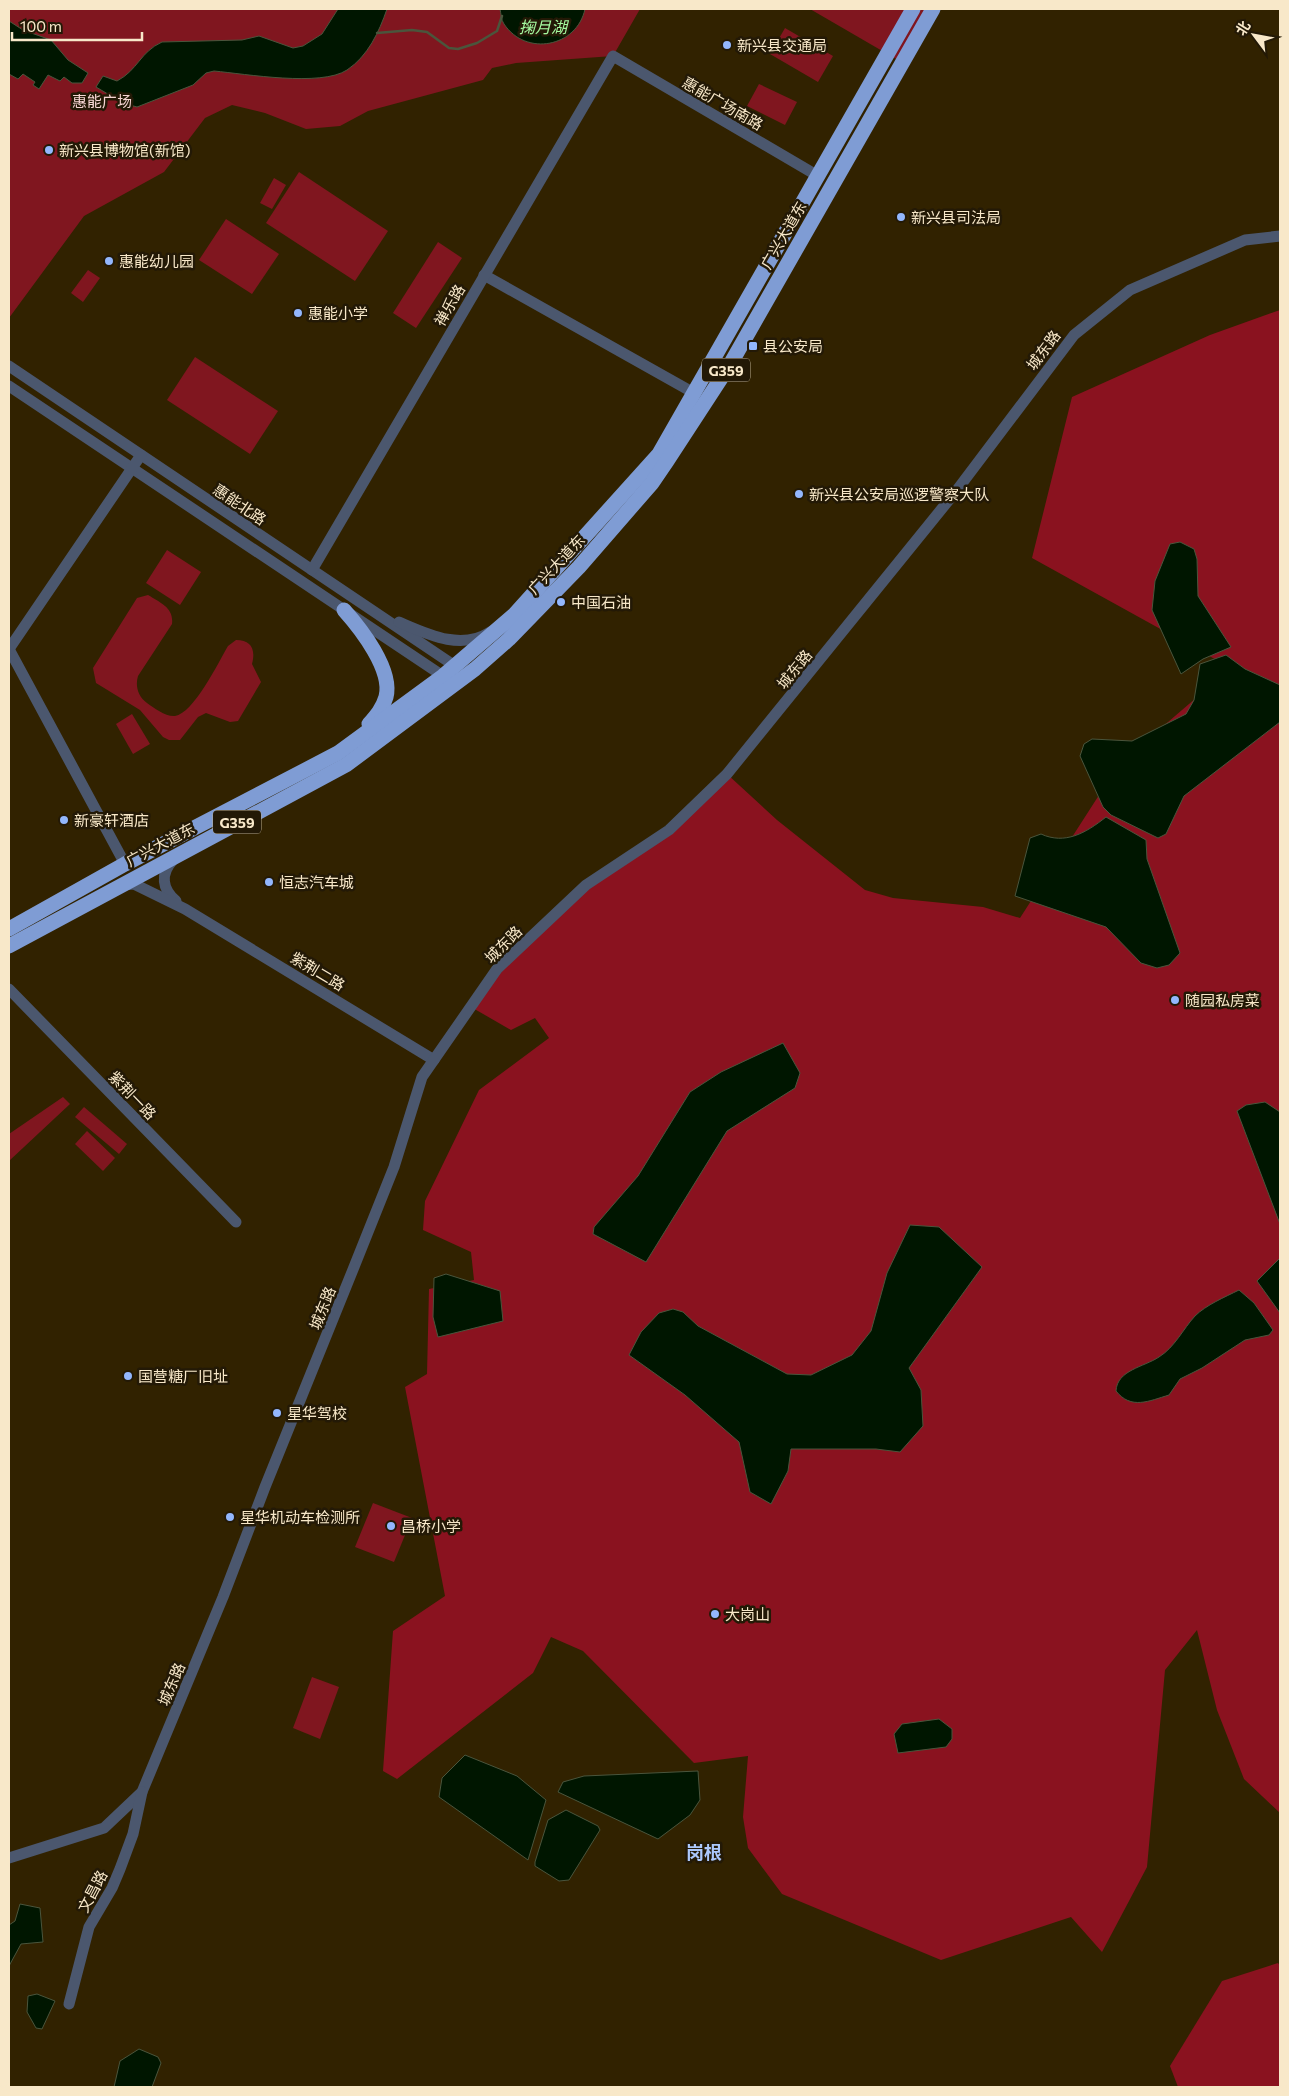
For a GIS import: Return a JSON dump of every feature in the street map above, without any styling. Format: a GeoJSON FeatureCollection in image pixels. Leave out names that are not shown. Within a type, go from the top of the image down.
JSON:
{"type":"FeatureCollection","features":[{"type":"Feature","properties":{"kind":"highway","name":"广兴大道东"},"geometry":{"type":"LineString","coordinates":[[9,929],[125,864],[338,752],[449,671],[514,615],[660,454],[913,9]]}},
{"type":"Feature","properties":{"kind":"highway","name":"广兴大道东"},"geometry":{"type":"LineString","coordinates":[[9,946],[119,885],[346,765],[475,669],[509,639],[579,567],[652,483],[731,363],[933,9]]}},
{"type":"Feature","properties":{"kind":"highway"},"geometry":{"type":"LineString","coordinates":[[344,610],[364,633],[377,658],[385,680],[386,695],[380,710],[361,734]]}},
{"type":"Feature","properties":{"kind":"street","name":"惠能广场南路"},"geometry":{"type":"LineString","coordinates":[[612,56],[818,176]]}},
{"type":"Feature","properties":{"kind":"street","name":"禅乐路"},"geometry":{"type":"LineString","coordinates":[[312,570],[612,56]]}},
{"type":"Feature","properties":{"kind":"street","name":"城东路"},"geometry":{"type":"LineString","coordinates":[[9,1858],[104,1828],[142,1792],[223,1597],[265,1487],[394,1167],[422,1078],[497,969],[586,885],[669,830],[727,774],[957,490],[1074,335],[1130,290],[1245,240],[1280,236]]}},
{"type":"Feature","properties":{"kind":"street"},"geometry":{"type":"LineString","coordinates":[[484,275],[694,393]]}},
{"type":"Feature","properties":{"kind":"street","name":"惠能北路"},"geometry":{"type":"LineString","coordinates":[[9,366],[363,604],[449,671]]}},
{"type":"Feature","properties":{"kind":"street","name":"惠能北路"},"geometry":{"type":"LineString","coordinates":[[9,386],[344,610],[449,671]]}},
{"type":"Feature","properties":{"kind":"street"},"geometry":{"type":"LineString","coordinates":[[125,864],[9,650],[141,455]]}},
{"type":"Feature","properties":{"kind":"street"},"geometry":{"type":"LineString","coordinates":[[363,604],[423,632],[452,641],[468,640],[487,634],[514,615]]}},
{"type":"Feature","properties":{"kind":"street","name":"紫荆二路"},"geometry":{"type":"LineString","coordinates":[[178,854],[167,867],[164,884],[170,896],[185,909]]}},
{"type":"Feature","properties":{"kind":"street","name":"紫荆二路"},"geometry":{"type":"LineString","coordinates":[[119,885],[134,884],[185,909],[434,1060]]}},
{"type":"Feature","properties":{"kind":"street","name":"紫荆一路"},"geometry":{"type":"LineString","coordinates":[[9,989],[236,1222]]}},
{"type":"Feature","properties":{"kind":"street","name":"文昌路"},"geometry":{"type":"LineString","coordinates":[[68,2004],[89,1927],[112,1888],[120,1869],[133,1834],[142,1792]]}},
{"type":"Feature","properties":{"kind":"green space","name":"惠能广场"},"geometry":{"type":"Polygon","coordinates":[[[9,9],[640,9],[613,56],[516,63],[492,68],[483,80],[368,111],[340,126],[306,129],[265,113],[232,105],[205,118],[164,172],[84,216],[9,318],[9,9]]]}},
{"type":"Feature","properties":{"kind":"green space"},"geometry":{"type":"Polygon","coordinates":[[[810,9],[933,9],[903,63],[810,9]]]}},
{"type":"Feature","properties":{"kind":"green space"},"geometry":{"type":"Polygon","coordinates":[[[785,28],[833,56],[818,82],[770,54],[785,28]]]}},
{"type":"Feature","properties":{"kind":"green space"},"geometry":{"type":"Polygon","coordinates":[[[759,84],[797,102],[785,125],[747,106],[759,84]]]}},
{"type":"Feature","properties":{"kind":"green space"},"geometry":{"type":"Polygon","coordinates":[[[299,172],[388,231],[355,281],[266,223],[299,172]]]}},
{"type":"Feature","properties":{"kind":"green space"},"geometry":{"type":"Polygon","coordinates":[[[274,178],[286,185],[272,209],[260,203],[274,178]]]}},
{"type":"Feature","properties":{"kind":"green space"},"geometry":{"type":"Polygon","coordinates":[[[226,219],[279,254],[252,294],[199,260],[226,219]]]}},
{"type":"Feature","properties":{"kind":"green space"},"geometry":{"type":"Polygon","coordinates":[[[438,242],[462,258],[416,328],[393,313],[438,242]]]}},
{"type":"Feature","properties":{"kind":"green space"},"geometry":{"type":"Polygon","coordinates":[[[88,270],[100,278],[83,302],[71,293],[88,270]]]}},
{"type":"Feature","properties":{"kind":"green space"},"geometry":{"type":"Polygon","coordinates":[[[195,357],[278,411],[250,454],[167,400],[195,357]]]}},
{"type":"Feature","properties":{"kind":"green space"},"geometry":{"type":"Polygon","coordinates":[[[167,550],[201,572],[180,605],[146,583],[167,550]]]}},
{"type":"Feature","properties":{"kind":"green space"},"geometry":{"type":"Polygon","coordinates":[[[148,595],[166,606],[171,614],[172,624],[138,676],[137,687],[141,698],[160,712],[168,715],[175,716],[182,713],[190,706],[205,686],[228,646],[236,640],[241,640],[249,644],[253,650],[252,664],[261,682],[238,721],[230,722],[206,713],[198,717],[180,740],[169,740],[163,737],[140,710],[96,683],[93,668],[137,598],[148,595]]]}},
{"type":"Feature","properties":{"kind":"green space"},"geometry":{"type":"Polygon","coordinates":[[[132,714],[150,744],[133,754],[116,724],[132,714]]]}},
{"type":"Feature","properties":{"kind":"green space"},"geometry":{"type":"Polygon","coordinates":[[[63,1097],[70,1104],[9,1161],[9,1134],[63,1097]]]}},
{"type":"Feature","properties":{"kind":"green space"},"geometry":{"type":"Polygon","coordinates":[[[84,1107],[127,1144],[119,1154],[75,1117],[84,1107]]]}},
{"type":"Feature","properties":{"kind":"green space"},"geometry":{"type":"Polygon","coordinates":[[[87,1131],[115,1158],[103,1171],[75,1144],[87,1131]]]}},
{"type":"Feature","properties":{"kind":"green space"},"geometry":{"type":"Polygon","coordinates":[[[373,1503],[412,1518],[394,1562],[355,1547],[373,1503]]]}},
{"type":"Feature","properties":{"kind":"green space"},"geometry":{"type":"Polygon","coordinates":[[[312,1677],[339,1687],[320,1739],[293,1728],[312,1677]]]}},
{"type":"Feature","properties":{"kind":"shaded area"},"geometry":{"type":"Polygon","coordinates":[[[1280,310],[1280,1813],[1244,1779],[1217,1710],[1197,1630],[1165,1670],[1147,1867],[1102,1952],[1071,1917],[941,1960],[782,1894],[748,1848],[743,1817],[748,1756],[694,1763],[583,1651],[551,1637],[533,1673],[397,1779],[383,1771],[393,1631],[445,1596],[405,1387],[427,1374],[429,1289],[474,1280],[471,1252],[423,1230],[425,1201],[479,1090],[549,1038],[535,1018],[511,1030],[471,1007],[497,969],[586,885],[669,830],[727,774],[777,820],[865,890],[893,898],[983,907],[1020,918],[1119,764],[1231,668],[1032,558],[1072,397],[1210,335],[1280,310]]]}},
{"type":"Feature","properties":{"kind":"shaded area"},"geometry":{"type":"Polygon","coordinates":[[[1278,1963],[1280,1966],[1280,2087],[1178,2087],[1170,2066],[1222,1981],[1278,1963]]]}},
{"type":"Feature","properties":{"kind":"water"},"geometry":{"type":"Polygon","coordinates":[[[338,9],[387,9],[367,51],[347,70],[335,75],[302,79],[214,71],[206,73],[193,85],[137,107],[123,103],[96,87],[103,76],[117,81],[124,77],[149,51],[162,42],[242,40],[259,36],[293,48],[303,46],[322,34],[338,9]]]}},
{"type":"Feature","properties":{"kind":"water","name":"掬月湖"},"geometry":{"type":"Polygon","coordinates":[[[500,9],[585,9],[580,22],[572,32],[562,39],[550,43],[537,44],[525,41],[513,34],[503,22],[500,9]]]}},
{"type":"Feature","properties":{"kind":"water"},"geometry":{"type":"Polygon","coordinates":[[[9,21],[23,30],[51,40],[68,60],[88,73],[82,83],[72,83],[64,77],[60,81],[48,75],[39,89],[33,85],[35,82],[23,74],[18,79],[9,74],[9,21]]]}},
{"type":"Feature","properties":{"kind":"water"},"geometry":{"type":"Polygon","coordinates":[[[1180,542],[1194,549],[1197,559],[1198,596],[1231,647],[1203,659],[1181,674],[1152,610],[1155,581],[1170,544],[1180,542]]]}},
{"type":"Feature","properties":{"kind":"water"},"geometry":{"type":"Polygon","coordinates":[[[1226,655],[1245,669],[1280,685],[1280,722],[1184,796],[1166,834],[1158,838],[1111,815],[1103,807],[1080,756],[1084,744],[1092,739],[1132,741],[1186,714],[1194,700],[1200,664],[1226,655]]]}},
{"type":"Feature","properties":{"kind":"water"},"geometry":{"type":"Polygon","coordinates":[[[1106,817],[1146,840],[1147,859],[1180,953],[1169,965],[1157,968],[1141,963],[1106,927],[1015,896],[1030,838],[1041,834],[1058,838],[1075,836],[1091,828],[1106,817]]]}},
{"type":"Feature","properties":{"kind":"water"},"geometry":{"type":"Polygon","coordinates":[[[783,1043],[800,1073],[795,1088],[727,1131],[646,1262],[593,1234],[594,1227],[638,1176],[690,1092],[721,1072],[783,1043]]]}},
{"type":"Feature","properties":{"kind":"water"},"geometry":{"type":"Polygon","coordinates":[[[1265,1102],[1280,1112],[1280,1224],[1237,1111],[1246,1105],[1265,1102]]]}},
{"type":"Feature","properties":{"kind":"water"},"geometry":{"type":"Polygon","coordinates":[[[910,1225],[939,1227],[982,1267],[909,1368],[921,1390],[923,1426],[900,1452],[876,1449],[791,1449],[788,1471],[771,1504],[750,1492],[739,1442],[685,1395],[629,1355],[641,1332],[659,1313],[673,1309],[683,1312],[698,1326],[787,1374],[811,1375],[852,1355],[871,1331],[887,1273],[910,1225]]]}},
{"type":"Feature","properties":{"kind":"water"},"geometry":{"type":"Polygon","coordinates":[[[1280,1258],[1280,1313],[1257,1281],[1280,1258]]]}},
{"type":"Feature","properties":{"kind":"water"},"geometry":{"type":"Polygon","coordinates":[[[446,1274],[500,1291],[503,1321],[438,1337],[433,1317],[434,1278],[446,1274]]]}},
{"type":"Feature","properties":{"kind":"water"},"geometry":{"type":"Polygon","coordinates":[[[1239,1290],[1254,1303],[1273,1330],[1269,1335],[1245,1340],[1202,1368],[1180,1379],[1169,1395],[1147,1401],[1134,1402],[1122,1397],[1116,1391],[1121,1378],[1126,1374],[1165,1353],[1199,1312],[1239,1290]]]}},
{"type":"Feature","properties":{"kind":"water"},"geometry":{"type":"Polygon","coordinates":[[[939,1719],[952,1729],[952,1739],[946,1747],[898,1753],[894,1734],[902,1724],[939,1719]]]}},
{"type":"Feature","properties":{"kind":"water"},"geometry":{"type":"Polygon","coordinates":[[[465,1755],[517,1776],[546,1800],[528,1860],[439,1797],[442,1778],[465,1755]]]}},
{"type":"Feature","properties":{"kind":"water"},"geometry":{"type":"Polygon","coordinates":[[[698,1771],[700,1800],[690,1815],[658,1839],[558,1792],[563,1782],[584,1776],[698,1771]]]}},
{"type":"Feature","properties":{"kind":"water"},"geometry":{"type":"Polygon","coordinates":[[[566,1810],[598,1826],[600,1830],[569,1880],[559,1881],[535,1866],[535,1862],[548,1820],[566,1810]]]}},
{"type":"Feature","properties":{"kind":"water"},"geometry":{"type":"Polygon","coordinates":[[[20,1904],[40,1908],[43,1942],[21,1944],[9,1966],[9,1925],[15,1921],[20,1904]]]}},
{"type":"Feature","properties":{"kind":"water"},"geometry":{"type":"Polygon","coordinates":[[[37,1994],[55,2001],[42,2029],[36,2028],[27,2012],[28,1996],[37,1994]]]}},
{"type":"Feature","properties":{"kind":"water"},"geometry":{"type":"Polygon","coordinates":[[[139,2049],[158,2057],[161,2063],[152,2087],[114,2087],[120,2061],[139,2049]]]}},
{"type":"Feature","properties":{"kind":"waterway"},"geometry":{"type":"LineString","coordinates":[[377,33],[412,30],[427,32],[449,48],[458,49],[477,43],[497,31],[502,16]]}},
{"type":"Feature","properties":{"kind":"place","name":"新兴县交通局"},"geometry":{"type":"Point","coordinates":[727,45]}},
{"type":"Feature","properties":{"kind":"place","name":"新兴县博物馆(新馆)"},"geometry":{"type":"Point","coordinates":[49,150]}},
{"type":"Feature","properties":{"kind":"place","name":"新兴县司法局"},"geometry":{"type":"Point","coordinates":[901,217]}},
{"type":"Feature","properties":{"kind":"place","name":"惠能幼儿园"},"geometry":{"type":"Point","coordinates":[109,261]}},
{"type":"Feature","properties":{"kind":"place","name":"惠能小学"},"geometry":{"type":"Point","coordinates":[298,313]}},
{"type":"Feature","properties":{"kind":"place","name":"县公安局"},"geometry":{"type":"Point","coordinates":[753,346]}},
{"type":"Feature","properties":{"kind":"place","name":"新兴县公安局巡逻警察大队"},"geometry":{"type":"Point","coordinates":[799,494]}},
{"type":"Feature","properties":{"kind":"place","name":"中国石油"},"geometry":{"type":"Point","coordinates":[561,602]}},
{"type":"Feature","properties":{"kind":"place","name":"新豪轩酒店"},"geometry":{"type":"Point","coordinates":[64,820]}},
{"type":"Feature","properties":{"kind":"place","name":"恒志汽车城"},"geometry":{"type":"Point","coordinates":[269,882]}},
{"type":"Feature","properties":{"kind":"place","name":"随园私房菜"},"geometry":{"type":"Point","coordinates":[1175,1000]}},
{"type":"Feature","properties":{"kind":"place","name":"国营糖厂旧址"},"geometry":{"type":"Point","coordinates":[128,1376]}},
{"type":"Feature","properties":{"kind":"place","name":"星华驾校"},"geometry":{"type":"Point","coordinates":[277,1413]}},
{"type":"Feature","properties":{"kind":"place","name":"星华机动车检测所"},"geometry":{"type":"Point","coordinates":[230,1517]}},
{"type":"Feature","properties":{"kind":"place","name":"昌桥小学"},"geometry":{"type":"Point","coordinates":[391,1526]}},
{"type":"Feature","properties":{"kind":"place","name":"大岗山"},"geometry":{"type":"Point","coordinates":[715,1614]}},
{"type":"Feature","properties":{"kind":"district","name":"岗根"},"geometry":{"type":"Point","coordinates":[704,1852]}}]}
